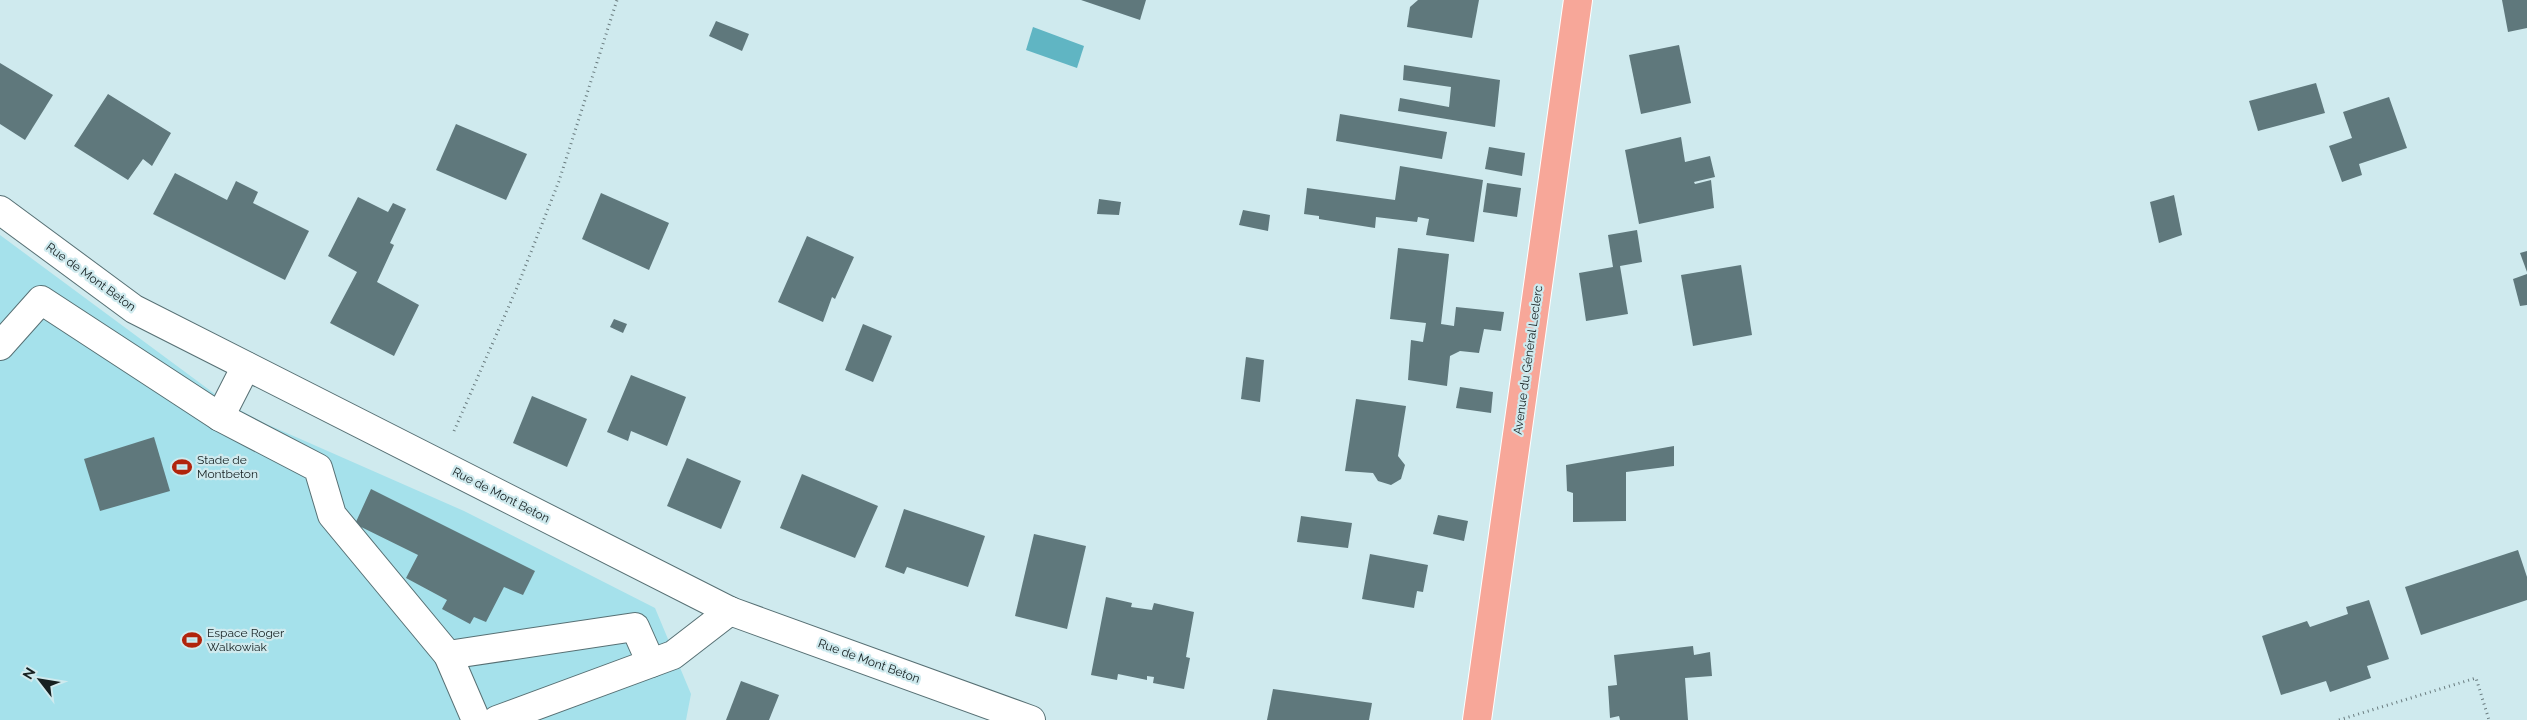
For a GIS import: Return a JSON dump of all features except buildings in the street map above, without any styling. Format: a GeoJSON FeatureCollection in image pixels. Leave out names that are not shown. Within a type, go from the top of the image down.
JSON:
{"type":"FeatureCollection","features":[{"type":"Feature","properties":{"kind":"main road","name":"Avenue du Général Leclerc"},"geometry":{"type":"LineString","coordinates":[[1477,720],[1578,0]]}},
{"type":"Feature","properties":{"kind":"street","name":"Rue de Mont Beton"},"geometry":{"type":"LineString","coordinates":[[0,210],[134,309],[730,611],[1031,720]]}},
{"type":"Feature","properties":{"kind":"street"},"geometry":{"type":"LineString","coordinates":[[0,346],[41,300],[220,417],[318,468],[332,515],[448,655],[476,720]]}},
{"type":"Feature","properties":{"kind":"street"},"geometry":{"type":"LineString","coordinates":[[220,417],[246,366]]}},
{"type":"Feature","properties":{"kind":"street"},"geometry":{"type":"LineString","coordinates":[[497,720],[673,655],[730,611]]}},
{"type":"Feature","properties":{"kind":"street"},"geometry":{"type":"LineString","coordinates":[[448,655],[635,626],[651,663]]}},
{"type":"Feature","properties":{"kind":"path"},"geometry":{"type":"LineString","coordinates":[[439,464],[516,290],[559,181],[617,0]]}},
{"type":"Feature","properties":{"kind":"path"},"geometry":{"type":"LineString","coordinates":[[2339,720],[2476,678],[2489,720]]}},
{"type":"Feature","properties":{"kind":"shaded area"},"geometry":{"type":"Polygon","coordinates":[[[1033,27],[1084,46],[1077,68],[1026,50],[1033,27]]]}},
{"type":"Feature","properties":{"kind":"shaded area","name":"Stade de Montbeton"},"geometry":{"type":"Polygon","coordinates":[[[0,235],[227,403],[264,423],[464,511],[655,608],[691,694],[686,720],[0,720],[0,235]]]}},
{"type":"Feature","properties":{"kind":"place","name":"Stade de Montbeton"},"geometry":{"type":"Point","coordinates":[182,467]}},
{"type":"Feature","properties":{"kind":"place","name":"Espace Roger Walkowiak"},"geometry":{"type":"Point","coordinates":[192,640]}}]}
